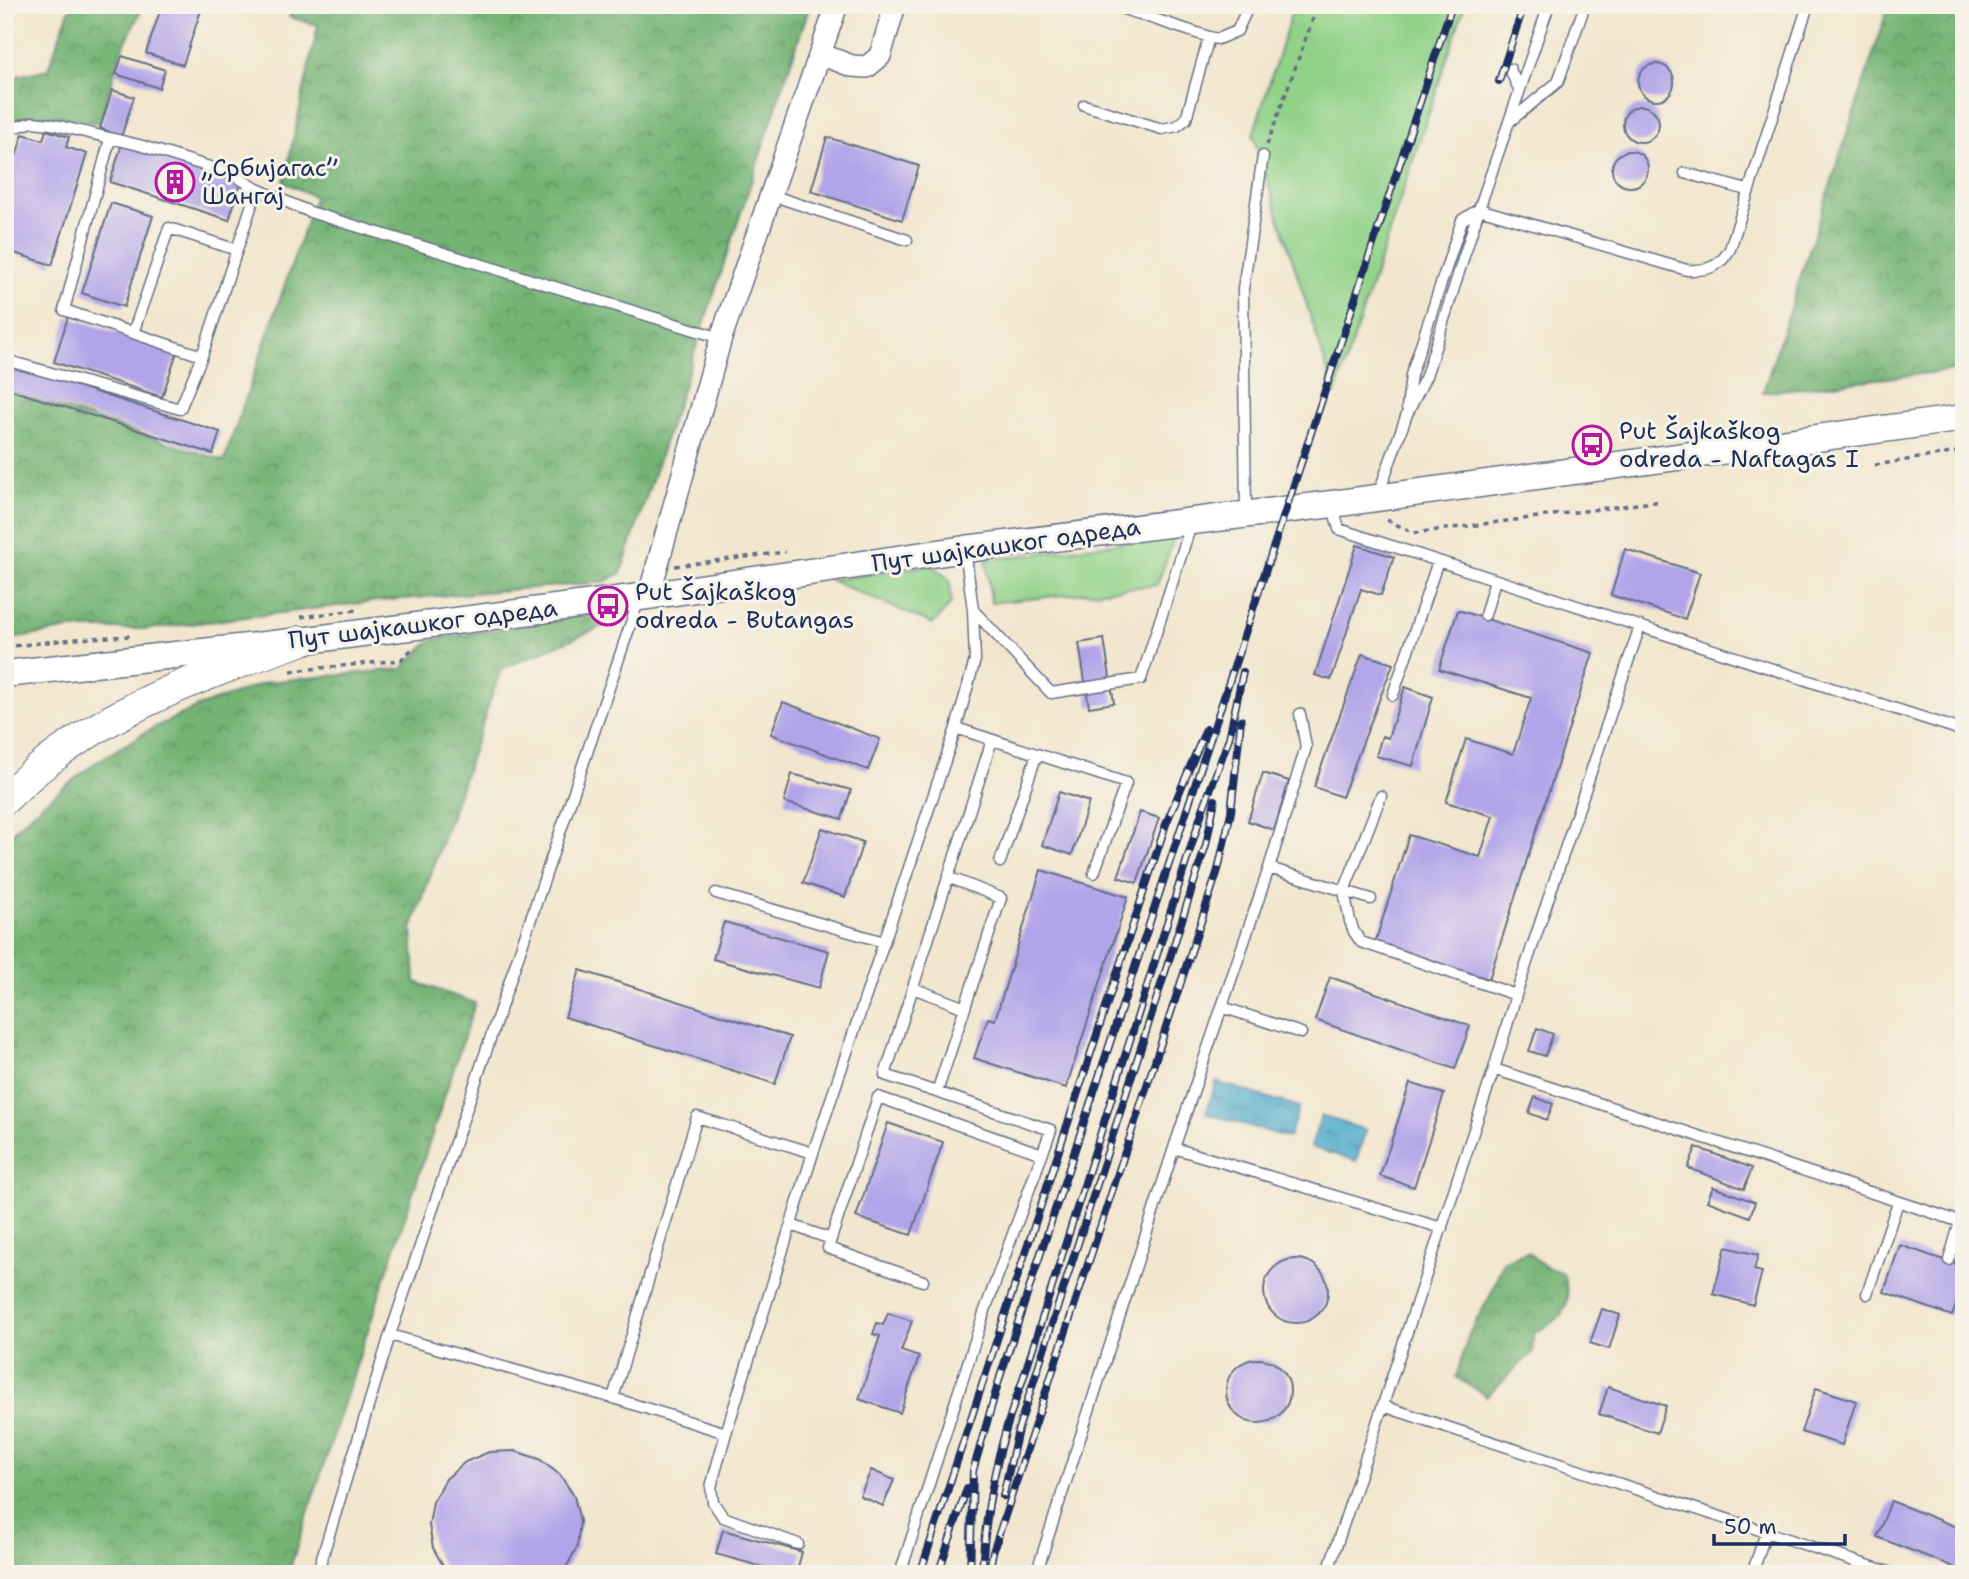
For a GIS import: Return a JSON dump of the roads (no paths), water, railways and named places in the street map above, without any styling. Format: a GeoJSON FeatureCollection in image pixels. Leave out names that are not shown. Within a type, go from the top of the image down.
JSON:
{"type":"FeatureCollection","features":[{"type":"Feature","properties":{"kind":"main road"},"geometry":{"type":"LineString","coordinates":[[5,799],[57,755],[104,723],[137,705],[211,672],[300,640]]}},
{"type":"Feature","properties":{"kind":"street"},"geometry":{"type":"LineString","coordinates":[[645,596],[721,338],[837,5]]}},
{"type":"Feature","properties":{"kind":"street"},"geometry":{"type":"LineString","coordinates":[[820,54],[852,66],[867,67],[880,56],[895,5]]}},
{"type":"Feature","properties":{"kind":"street","name":"Пут шајкашког одреда"},"geometry":{"type":"LineString","coordinates":[[5,674],[645,596],[965,549],[1193,520],[1332,504],[1378,507],[1964,418]]}},
{"type":"Feature","properties":{"kind":"lane"},"geometry":{"type":"LineString","coordinates":[[1112,5],[1218,39],[1237,31],[1249,5]]}},
{"type":"Feature","properties":{"kind":"lane"},"geometry":{"type":"LineString","coordinates":[[1378,507],[1407,414],[1411,375],[1462,220],[1479,209],[1549,5]]}},
{"type":"Feature","properties":{"kind":"lane"},"geometry":{"type":"LineString","coordinates":[[1508,122],[1558,82],[1585,5]]}},
{"type":"Feature","properties":{"kind":"lane"},"geometry":{"type":"LineString","coordinates":[[1479,209],[1687,270],[1702,271],[1717,266],[1730,249],[1808,5]]}},
{"type":"Feature","properties":{"kind":"lane"},"geometry":{"type":"LineString","coordinates":[[1084,105],[1162,129],[1177,126],[1186,119],[1209,37]]}},
{"type":"Feature","properties":{"kind":"lane"},"geometry":{"type":"LineString","coordinates":[[1510,69],[1520,90]]}},
{"type":"Feature","properties":{"kind":"lane"},"geometry":{"type":"LineString","coordinates":[[5,138],[13,128],[33,122],[139,145],[232,174],[257,189],[310,212],[721,338]]}},
{"type":"Feature","properties":{"kind":"lane"},"geometry":{"type":"LineString","coordinates":[[110,139],[64,310],[202,356]]}},
{"type":"Feature","properties":{"kind":"lane"},"geometry":{"type":"LineString","coordinates":[[1246,514],[1243,289],[1262,156]]}},
{"type":"Feature","properties":{"kind":"lane"},"geometry":{"type":"LineString","coordinates":[[1685,173],[1747,190]]}},
{"type":"Feature","properties":{"kind":"lane"},"geometry":{"type":"LineString","coordinates":[[5,360],[180,409],[202,356],[257,189]]}},
{"type":"Feature","properties":{"kind":"lane"},"geometry":{"type":"LineString","coordinates":[[771,195],[907,240]]}},
{"type":"Feature","properties":{"kind":"lane"},"geometry":{"type":"LineString","coordinates":[[133,333],[169,228],[237,250]]}},
{"type":"Feature","properties":{"kind":"lane"},"geometry":{"type":"LineString","coordinates":[[1332,504],[1339,529],[1964,730]]}},
{"type":"Feature","properties":{"kind":"lane"},"geometry":{"type":"LineString","coordinates":[[973,610],[1051,693],[1141,680],[1193,520]]}},
{"type":"Feature","properties":{"kind":"lane"},"geometry":{"type":"LineString","coordinates":[[798,1544],[723,1517],[713,1502],[711,1487],[813,1153],[956,728],[975,660],[973,610],[965,549]]}},
{"type":"Feature","properties":{"kind":"lane"},"geometry":{"type":"LineString","coordinates":[[1393,695],[1437,561]]}},
{"type":"Feature","properties":{"kind":"lane"},"geometry":{"type":"LineString","coordinates":[[1485,615],[1496,580]]}},
{"type":"Feature","properties":{"kind":"lane"},"geometry":{"type":"LineString","coordinates":[[317,1574],[390,1335],[645,596]]}},
{"type":"Feature","properties":{"kind":"lane"},"geometry":{"type":"LineString","coordinates":[[1328,1574],[1516,995],[1640,626]]}},
{"type":"Feature","properties":{"kind":"lane"},"geometry":{"type":"LineString","coordinates":[[1036,1574],[1306,747],[1300,714]]}},
{"type":"Feature","properties":{"kind":"lane"},"geometry":{"type":"LineString","coordinates":[[956,728],[1126,783],[1094,873]]}},
{"type":"Feature","properties":{"kind":"lane"},"geometry":{"type":"LineString","coordinates":[[900,1574],[984,1313],[1051,1130],[885,1075],[992,740]]}},
{"type":"Feature","properties":{"kind":"lane"},"geometry":{"type":"LineString","coordinates":[[1000,862],[1037,754]]}},
{"type":"Feature","properties":{"kind":"lane"},"geometry":{"type":"LineString","coordinates":[[1381,796],[1344,891],[1354,932],[1361,942],[1516,995]]}},
{"type":"Feature","properties":{"kind":"lane"},"geometry":{"type":"LineString","coordinates":[[1269,867],[1371,899]]}},
{"type":"Feature","properties":{"kind":"lane"},"geometry":{"type":"LineString","coordinates":[[937,1092],[1001,898],[948,877]]}},
{"type":"Feature","properties":{"kind":"lane"},"geometry":{"type":"LineString","coordinates":[[716,892],[884,942]]}},
{"type":"Feature","properties":{"kind":"lane"},"geometry":{"type":"LineString","coordinates":[[913,988],[965,1007]]}},
{"type":"Feature","properties":{"kind":"lane"},"geometry":{"type":"LineString","coordinates":[[1222,1007],[1301,1032]]}},
{"type":"Feature","properties":{"kind":"lane"},"geometry":{"type":"LineString","coordinates":[[1494,1069],[1962,1223],[1949,1260]]}},
{"type":"Feature","properties":{"kind":"lane"},"geometry":{"type":"LineString","coordinates":[[923,1281],[828,1248],[878,1097],[1042,1153]]}},
{"type":"Feature","properties":{"kind":"lane"},"geometry":{"type":"LineString","coordinates":[[612,1398],[697,1117],[813,1153]]}},
{"type":"Feature","properties":{"kind":"lane"},"geometry":{"type":"LineString","coordinates":[[1174,1148],[1442,1228]]}},
{"type":"Feature","properties":{"kind":"lane"},"geometry":{"type":"LineString","coordinates":[[1867,1294],[1898,1202]]}},
{"type":"Feature","properties":{"kind":"lane"},"geometry":{"type":"LineString","coordinates":[[791,1225],[831,1238]]}},
{"type":"Feature","properties":{"kind":"lane"},"geometry":{"type":"LineString","coordinates":[[390,1335],[726,1433]]}},
{"type":"Feature","properties":{"kind":"lane"},"geometry":{"type":"LineString","coordinates":[[1383,1406],[1894,1574]]}},
{"type":"Feature","properties":{"kind":"lane"},"geometry":{"type":"LineString","coordinates":[[1752,1574],[1766,1532]]}},
{"type":"Feature","properties":{"kind":"water"},"geometry":{"type":"Polygon","coordinates":[[[1216,1082],[1299,1107],[1289,1138],[1206,1113],[1216,1082]]]}},
{"type":"Feature","properties":{"kind":"water"},"geometry":{"type":"Polygon","coordinates":[[[1321,1116],[1366,1130],[1356,1161],[1311,1147],[1321,1116]]]}},
{"type":"Feature","properties":{"kind":"railway"},"geometry":{"type":"LineString","coordinates":[[970,1574],[973,1471],[1000,1377],[1452,5]]}},
{"type":"Feature","properties":{"kind":"railway"},"geometry":{"type":"LineString","coordinates":[[1499,81],[1524,5]]}},
{"type":"Feature","properties":{"kind":"railway"},"geometry":{"type":"LineString","coordinates":[[982,1574],[990,1500],[1006,1429],[1202,812],[1229,738],[1243,672]]}},
{"type":"Feature","properties":{"kind":"railway"},"geometry":{"type":"LineString","coordinates":[[990,1567],[1218,870],[1231,812],[1241,720]]}},
{"type":"Feature","properties":{"kind":"railway"},"geometry":{"type":"LineString","coordinates":[[920,1574],[1166,824],[1206,729]]}},
{"type":"Feature","properties":{"kind":"railway"},"geometry":{"type":"LineString","coordinates":[[1003,1496],[1018,1430],[1206,845],[1215,800]]}},
{"type":"Feature","properties":{"kind":"railway"},"geometry":{"type":"LineString","coordinates":[[938,1574],[967,1488]]}},
{"type":"Feature","properties":{"kind":"place","name":"„Србијагас” Шангај"},"geometry":{"type":"Point","coordinates":[175,182]}},
{"type":"Feature","properties":{"kind":"place","name":"Put Šajkaškog odreda - Naftagas I"},"geometry":{"type":"Point","coordinates":[1592,445]}},
{"type":"Feature","properties":{"kind":"place","name":"Put Šajkaškog odreda - Butangas"},"geometry":{"type":"Point","coordinates":[608,606]}}]}
